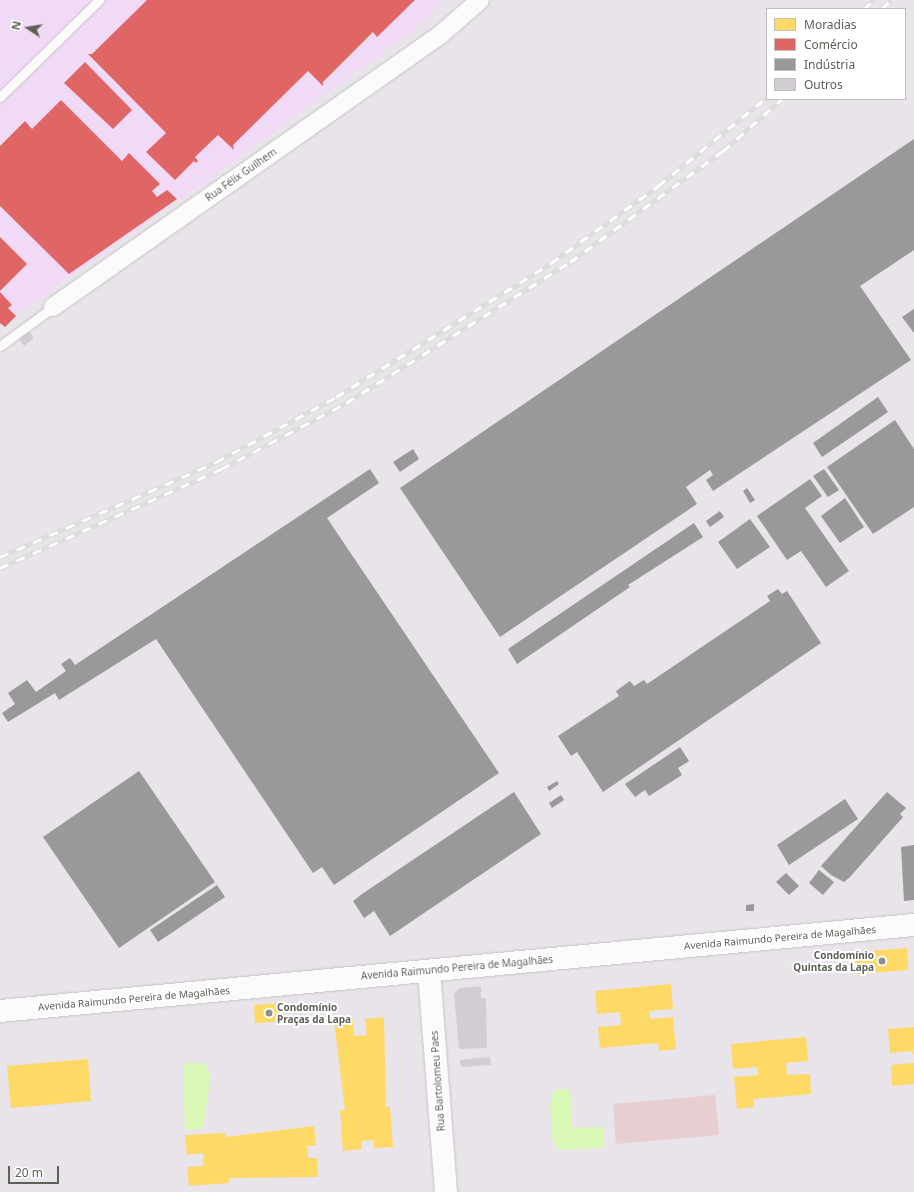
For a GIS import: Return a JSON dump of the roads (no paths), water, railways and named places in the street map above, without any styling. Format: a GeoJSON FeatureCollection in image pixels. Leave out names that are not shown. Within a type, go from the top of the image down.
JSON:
{"type":"FeatureCollection","features":[{"type":"Feature","properties":{"kind":"street","name":"Rua Félix Guilhem"},"geometry":{"type":"LineString","coordinates":[[53,307],[440,35],[480,0]]}},
{"type":"Feature","properties":{"kind":"street","name":"Avenida Raimundo Pereira de Magalhães"},"geometry":{"type":"LineString","coordinates":[[0,1011],[914,926]]}},
{"type":"Feature","properties":{"kind":"street","name":"Rua Bartolomeu Paes"},"geometry":{"type":"LineString","coordinates":[[429,971],[446,1192]]}},
{"type":"Feature","properties":{"kind":"lane"},"geometry":{"type":"LineString","coordinates":[[0,97],[99,0]]}},
{"type":"Feature","properties":{"kind":"lane","name":"Rua Félix Guilhem"},"geometry":{"type":"LineString","coordinates":[[0,346],[53,307]]}},
{"type":"Feature","properties":{"kind":"railway"},"geometry":{"type":"LineString","coordinates":[[865,8],[874,0]]}},
{"type":"Feature","properties":{"kind":"railway"},"geometry":{"type":"LineString","coordinates":[[883,8],[891,0]]}},
{"type":"Feature","properties":{"kind":"railway"},"geometry":{"type":"LineString","coordinates":[[0,557],[216,462],[336,397],[551,263],[658,186],[766,98]]}},
{"type":"Feature","properties":{"kind":"railway"},"geometry":{"type":"LineString","coordinates":[[0,568],[221,469],[346,403],[570,262],[723,151],[781,100]]}},
{"type":"Feature","properties":{"kind":"place","name":"Condomínio Quintas da Lapa"},"geometry":{"type":"Point","coordinates":[882,961]}},
{"type":"Feature","properties":{"kind":"place","name":"Condomínio Praças da Lapa"},"geometry":{"type":"Point","coordinates":[269,1013]}}]}
